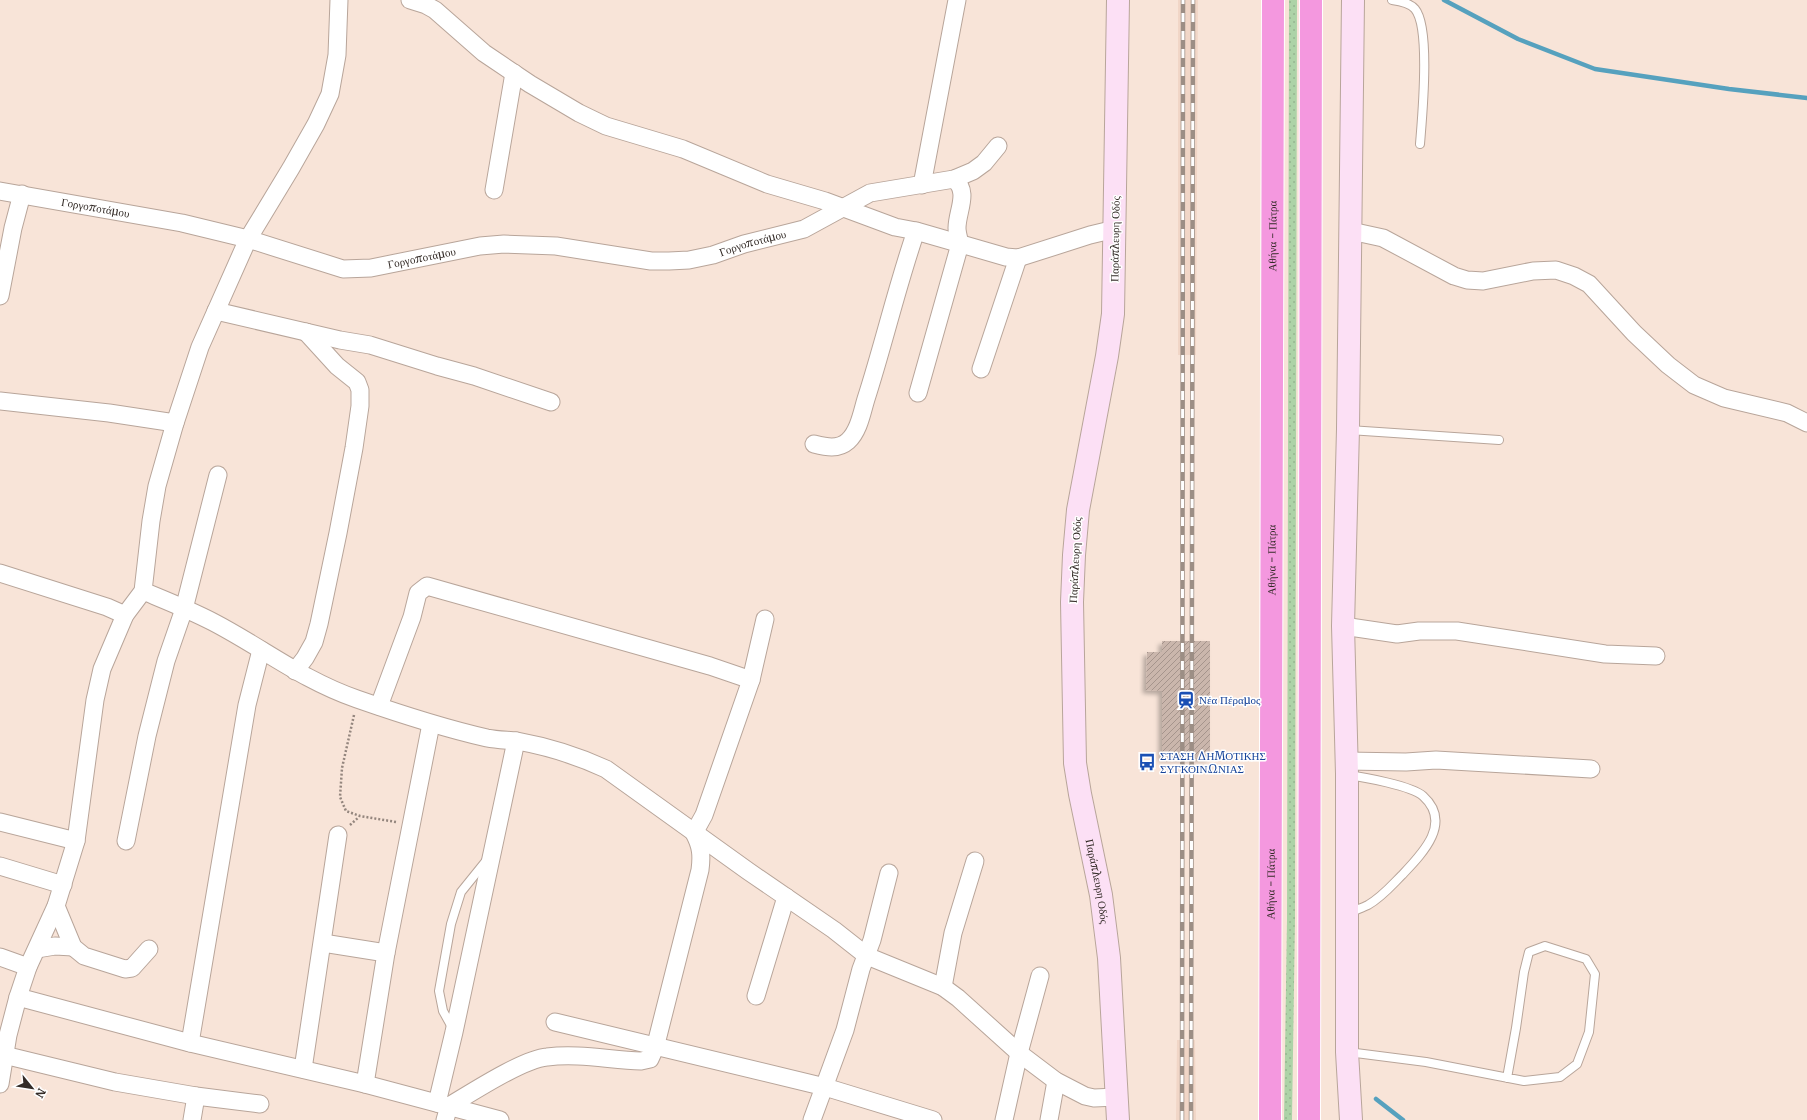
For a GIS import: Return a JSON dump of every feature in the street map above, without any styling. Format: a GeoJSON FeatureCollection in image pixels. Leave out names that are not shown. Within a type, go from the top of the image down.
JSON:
{"type":"FeatureCollection","features":[{"type":"Feature","properties":{"kind":"highway","name":"Αθήνα - Πάτρα"},"geometry":{"type":"LineString","coordinates":[[1269,1114],[1273,0]]}},
{"type":"Feature","properties":{"kind":"highway"},"geometry":{"type":"LineString","coordinates":[[1309,1117],[1311,0]]}},
{"type":"Feature","properties":{"kind":"main road","name":"Παράπλευρη Οδός"},"geometry":{"type":"LineString","coordinates":[[1118,0],[1113,314],[1107,356],[1078,510],[1072,602],[1075,763],[1081,801],[1101,895],[1109,958],[1118,1120]]}},
{"type":"Feature","properties":{"kind":"main road"},"geometry":{"type":"LineString","coordinates":[[1351,1120],[1347,1052],[1346,768],[1343,626],[1348,430],[1353,0]]}},
{"type":"Feature","properties":{"kind":"street"},"geometry":{"type":"LineString","coordinates":[[0,1084],[4,1055],[18,997],[28,968],[56,906],[76,842],[97,686],[107,654],[125,615],[144,591],[153,507],[157,486],[175,423],[200,347],[248,239],[316,124],[330,94],[337,55],[339,0]]}},
{"type":"Feature","properties":{"kind":"street"},"geometry":{"type":"LineString","coordinates":[[410,0],[426,5],[435,10],[484,53],[514,73],[579,113],[606,126],[683,149],[766,184],[825,201],[895,227],[916,231],[1006,257],[1018,258],[1090,235],[1115,229]]}},
{"type":"Feature","properties":{"kind":"street"},"geometry":{"type":"LineString","coordinates":[[922,185],[957,0]]}},
{"type":"Feature","properties":{"kind":"street"},"geometry":{"type":"LineString","coordinates":[[494,190],[514,73]]}},
{"type":"Feature","properties":{"kind":"street","name":"Γοργοποτάμου"},"geometry":{"type":"LineString","coordinates":[[0,191],[182,223],[248,239],[323,264],[343,269],[354,270],[443,255],[480,246],[504,244],[556,246],[651,261],[669,261],[688,260],[804,229],[870,193],[954,179],[973,171],[984,163],[998,146]]}},
{"type":"Feature","properties":{"kind":"street"},"geometry":{"type":"LineString","coordinates":[[918,393],[960,244],[957,227],[962,204],[962,190],[958,182],[954,179]]}},
{"type":"Feature","properties":{"kind":"street"},"geometry":{"type":"LineString","coordinates":[[0,296],[13,228],[22,194]]}},
{"type":"Feature","properties":{"kind":"street"},"geometry":{"type":"LineString","coordinates":[[814,444],[828,447],[843,445],[849,440],[855,431],[874,374],[903,268],[916,231]]}},
{"type":"Feature","properties":{"kind":"street"},"geometry":{"type":"LineString","coordinates":[[1350,231],[1383,238],[1454,276],[1467,280],[1482,281],[1533,271],[1556,270],[1574,276],[1589,284],[1634,333],[1668,365],[1694,385],[1724,398],[1787,413],[1807,423]]}},
{"type":"Feature","properties":{"kind":"street"},"geometry":{"type":"LineString","coordinates":[[981,369],[1018,258]]}},
{"type":"Feature","properties":{"kind":"street"},"geometry":{"type":"LineString","coordinates":[[216,311],[393,351],[551,402]]}},
{"type":"Feature","properties":{"kind":"street"},"geometry":{"type":"LineString","coordinates":[[296,672],[314,642],[319,624],[340,525],[360,406],[360,390],[357,382],[337,366],[306,332]]}},
{"type":"Feature","properties":{"kind":"street"},"geometry":{"type":"LineString","coordinates":[[0,400],[109,413],[175,423]]}},
{"type":"Feature","properties":{"kind":"street"},"geometry":{"type":"LineString","coordinates":[[126,841],[147,736],[166,661],[184,609],[218,475]]}},
{"type":"Feature","properties":{"kind":"street"},"geometry":{"type":"LineString","coordinates":[[0,573],[107,607],[125,615]]}},
{"type":"Feature","properties":{"kind":"street"},"geometry":{"type":"LineString","coordinates":[[379,706],[412,617],[418,593],[427,586],[710,666],[751,680]]}},
{"type":"Feature","properties":{"kind":"street"},"geometry":{"type":"LineString","coordinates":[[144,591],[212,622],[296,672],[321,685],[431,724],[489,738],[516,741],[563,751],[606,769],[834,930],[867,956],[943,987],[958,998],[1019,1053],[1056,1081],[1085,1096],[1094,1098],[1117,1097]]}},
{"type":"Feature","properties":{"kind":"street"},"geometry":{"type":"LineString","coordinates":[[694,832],[704,815],[751,680],[765,619]]}},
{"type":"Feature","properties":{"kind":"street"},"geometry":{"type":"LineString","coordinates":[[1343,626],[1397,634],[1419,631],[1457,631],[1605,654],[1656,656]]}},
{"type":"Feature","properties":{"kind":"street"},"geometry":{"type":"LineString","coordinates":[[190,1043],[247,705],[261,650]]}},
{"type":"Feature","properties":{"kind":"street"},"geometry":{"type":"LineString","coordinates":[[365,1084],[386,953],[431,724]]}},
{"type":"Feature","properties":{"kind":"street"},"geometry":{"type":"LineString","coordinates":[[444,1110],[454,1032],[516,741]]}},
{"type":"Feature","properties":{"kind":"street"},"geometry":{"type":"LineString","coordinates":[[1346,768],[1459,761],[1591,769]]}},
{"type":"Feature","properties":{"kind":"street"},"geometry":{"type":"LineString","coordinates":[[0,822],[76,842]]}},
{"type":"Feature","properties":{"kind":"street"},"geometry":{"type":"LineString","coordinates":[[444,1110],[524,1064],[545,1057],[583,1055],[642,1061],[650,1059],[655,1048],[700,870],[702,854],[700,843],[694,832]]}},
{"type":"Feature","properties":{"kind":"street"},"geometry":{"type":"LineString","coordinates":[[303,1069],[338,835]]}},
{"type":"Feature","properties":{"kind":"street"},"geometry":{"type":"LineString","coordinates":[[943,987],[953,933],[975,861]]}},
{"type":"Feature","properties":{"kind":"street"},"geometry":{"type":"LineString","coordinates":[[0,866],[63,885]]}},
{"type":"Feature","properties":{"kind":"street"},"geometry":{"type":"LineString","coordinates":[[812,1120],[845,1030],[861,970],[867,956],[889,873]]}},
{"type":"Feature","properties":{"kind":"street"},"geometry":{"type":"LineString","coordinates":[[756,996],[786,897]]}},
{"type":"Feature","properties":{"kind":"street"},"geometry":{"type":"LineString","coordinates":[[56,906],[73,947],[84,956],[125,969],[132,968],[149,949]]}},
{"type":"Feature","properties":{"kind":"street"},"geometry":{"type":"LineString","coordinates":[[322,943],[386,953]]}},
{"type":"Feature","properties":{"kind":"street"},"geometry":{"type":"LineString","coordinates":[[37,949],[55,946],[73,947]]}},
{"type":"Feature","properties":{"kind":"street"},"geometry":{"type":"LineString","coordinates":[[0,957],[28,968]]}},
{"type":"Feature","properties":{"kind":"street"},"geometry":{"type":"LineString","coordinates":[[1004,1120],[1019,1053],[1040,976]]}},
{"type":"Feature","properties":{"kind":"street"},"geometry":{"type":"LineString","coordinates":[[18,997],[190,1043],[365,1084],[444,1110],[500,1120]]}},
{"type":"Feature","properties":{"kind":"street"},"geometry":{"type":"LineString","coordinates":[[554,1022],[655,1048],[825,1088],[933,1120]]}},
{"type":"Feature","properties":{"kind":"street"},"geometry":{"type":"LineString","coordinates":[[4,1055],[115,1082],[196,1096],[260,1104]]}},
{"type":"Feature","properties":{"kind":"street"},"geometry":{"type":"LineString","coordinates":[[1049,1120],[1056,1081]]}},
{"type":"Feature","properties":{"kind":"street"},"geometry":{"type":"LineString","coordinates":[[192,1120],[196,1096]]}},
{"type":"Feature","properties":{"kind":"lane"},"geometry":{"type":"LineString","coordinates":[[1392,0],[1410,5],[1416,10],[1420,21],[1424,56],[1420,144]]}},
{"type":"Feature","properties":{"kind":"lane"},"geometry":{"type":"LineString","coordinates":[[1348,430],[1499,440]]}},
{"type":"Feature","properties":{"kind":"lane"},"geometry":{"type":"LineString","coordinates":[[1346,768],[1422,795],[1433,806],[1435,817],[1434,832],[1430,843],[1418,859],[1385,893],[1368,905],[1346,914]]}},
{"type":"Feature","properties":{"kind":"lane"},"geometry":{"type":"LineString","coordinates":[[454,1032],[443,1011],[439,991],[451,924],[461,892],[492,854]]}},
{"type":"Feature","properties":{"kind":"lane"},"geometry":{"type":"LineString","coordinates":[[1347,1052],[1426,1062],[1507,1078],[1524,1081],[1560,1077],[1577,1064],[1589,1032],[1595,974],[1586,959],[1545,946],[1529,952],[1524,972],[1507,1078]]}},
{"type":"Feature","properties":{"kind":"path"},"geometry":{"type":"LineString","coordinates":[[356,698],[354,721],[342,768],[340,797],[346,811],[380,821],[411,822]]}},
{"type":"Feature","properties":{"kind":"shaded area"},"geometry":{"type":"Polygon","coordinates":[[[1178,0],[1198,0],[1196,355],[1178,355],[1178,0]]]}},
{"type":"Feature","properties":{"kind":"shaded area"},"geometry":{"type":"Polygon","coordinates":[[[1177,1040],[1195,1040],[1196,1120],[1176,1120],[1177,1040]]]}},
{"type":"Feature","properties":{"kind":"green space"},"geometry":{"type":"Polygon","coordinates":[[[1289,0],[1297,0],[1295,919],[1292,1120],[1284,1120],[1287,920],[1289,0]]]}},
{"type":"Feature","properties":{"kind":"building"},"geometry":{"type":"Polygon","coordinates":[[[1162,641],[1210,641],[1210,758],[1162,758],[1162,691],[1146,690],[1147,652],[1162,652],[1162,641]]]}},
{"type":"Feature","properties":{"kind":"waterway"},"geometry":{"type":"LineString","coordinates":[[1444,0],[1518,39],[1595,69],[1729,89],[1807,98]]}},
{"type":"Feature","properties":{"kind":"waterway"},"geometry":{"type":"LineString","coordinates":[[1376,1099],[1403,1120]]}},
{"type":"Feature","properties":{"kind":"railway"},"geometry":{"type":"LineString","coordinates":[[1182,1120],[1183,0]]}},
{"type":"Feature","properties":{"kind":"railway"},"geometry":{"type":"LineString","coordinates":[[1191,1120],[1193,0]]}},
{"type":"Feature","properties":{"kind":"place","name":"Νέα Πέραμος"},"geometry":{"type":"Point","coordinates":[1186,700]}},
{"type":"Feature","properties":{"kind":"place","name":"ΣΤΑΣΗ ΔΗΜΟΤΙΚΗΣ ΣΥΓΚΟΙΝΩΝΙΑΣ"},"geometry":{"type":"Point","coordinates":[1147,762]}}]}
